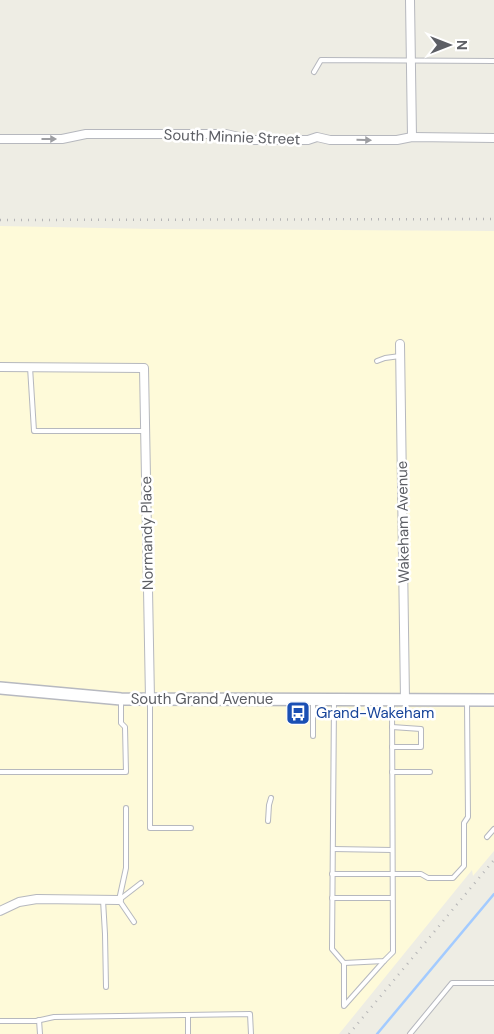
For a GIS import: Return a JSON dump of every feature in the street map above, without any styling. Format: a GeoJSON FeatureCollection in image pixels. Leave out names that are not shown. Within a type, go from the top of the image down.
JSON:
{"type":"FeatureCollection","features":[{"type":"Feature","properties":{"kind":"main road","name":"South Grand Avenue"},"geometry":{"type":"LineString","coordinates":[[0,688],[121,699],[494,700]]}},
{"type":"Feature","properties":{"kind":"street"},"geometry":{"type":"LineString","coordinates":[[410,0],[412,137]]}},
{"type":"Feature","properties":{"kind":"street","name":"South Minnie Street"},"geometry":{"type":"LineString","coordinates":[[0,139],[62,139],[86,134],[226,134],[252,140],[308,140],[317,137],[330,140],[397,140],[412,137],[494,138]]}},
{"type":"Feature","properties":{"kind":"street","name":"Wakeham Avenue"},"geometry":{"type":"LineString","coordinates":[[400,344],[405,700]]}},
{"type":"Feature","properties":{"kind":"street"},"geometry":{"type":"LineString","coordinates":[[0,367],[30,367]]}},
{"type":"Feature","properties":{"kind":"street","name":"Normandy Place"},"geometry":{"type":"LineString","coordinates":[[30,367],[144,368],[150,699]]}},
{"type":"Feature","properties":{"kind":"street"},"geometry":{"type":"LineString","coordinates":[[0,911],[19,902],[37,899],[120,900]]}},
{"type":"Feature","properties":{"kind":"lane"},"geometry":{"type":"LineString","coordinates":[[314,72],[321,60],[494,61]]}},
{"type":"Feature","properties":{"kind":"lane"},"geometry":{"type":"LineString","coordinates":[[376,361],[400,356]]}},
{"type":"Feature","properties":{"kind":"lane"},"geometry":{"type":"LineString","coordinates":[[30,367],[34,431],[145,431]]}},
{"type":"Feature","properties":{"kind":"lane"},"geometry":{"type":"LineString","coordinates":[[0,772],[126,772],[125,727],[121,723],[121,699]]}},
{"type":"Feature","properties":{"kind":"lane"},"geometry":{"type":"LineString","coordinates":[[150,699],[150,828],[191,828]]}},
{"type":"Feature","properties":{"kind":"lane"},"geometry":{"type":"LineString","coordinates":[[312,736],[313,700]]}},
{"type":"Feature","properties":{"kind":"lane"},"geometry":{"type":"LineString","coordinates":[[334,700],[332,949],[344,963],[344,1006],[393,952],[392,700]]}},
{"type":"Feature","properties":{"kind":"lane"},"geometry":{"type":"LineString","coordinates":[[332,874],[421,874],[428,878],[453,878],[464,866],[464,823],[468,817],[467,700]]}},
{"type":"Feature","properties":{"kind":"lane"},"geometry":{"type":"LineString","coordinates":[[392,727],[421,729],[421,747],[392,747]]}},
{"type":"Feature","properties":{"kind":"lane"},"geometry":{"type":"LineString","coordinates":[[392,772],[430,772]]}},
{"type":"Feature","properties":{"kind":"lane"},"geometry":{"type":"LineString","coordinates":[[268,822],[268,805],[271,798]]}},
{"type":"Feature","properties":{"kind":"lane"},"geometry":{"type":"LineString","coordinates":[[126,808],[126,868],[120,900],[134,922]]}},
{"type":"Feature","properties":{"kind":"lane"},"geometry":{"type":"LineString","coordinates":[[487,837],[494,829]]}},
{"type":"Feature","properties":{"kind":"lane"},"geometry":{"type":"LineString","coordinates":[[332,849],[392,850]]}},
{"type":"Feature","properties":{"kind":"lane"},"geometry":{"type":"LineString","coordinates":[[120,900],[141,884]]}},
{"type":"Feature","properties":{"kind":"lane"},"geometry":{"type":"LineString","coordinates":[[332,898],[392,898]]}},
{"type":"Feature","properties":{"kind":"lane"},"geometry":{"type":"LineString","coordinates":[[103,900],[106,934],[106,987]]}},
{"type":"Feature","properties":{"kind":"lane"},"geometry":{"type":"LineString","coordinates":[[344,963],[384,961]]}},
{"type":"Feature","properties":{"kind":"lane"},"geometry":{"type":"LineString","coordinates":[[410,1034],[452,983],[494,983]]}},
{"type":"Feature","properties":{"kind":"lane"},"geometry":{"type":"LineString","coordinates":[[0,1021],[40,1020],[54,1017],[250,1014],[251,1034]]}},
{"type":"Feature","properties":{"kind":"lane"},"geometry":{"type":"LineString","coordinates":[[188,1015],[188,1034]]}},
{"type":"Feature","properties":{"kind":"lane"},"geometry":{"type":"LineString","coordinates":[[40,1020],[40,1034]]}},
{"type":"Feature","properties":{"kind":"shaded area"},"geometry":{"type":"Polygon","coordinates":[[[0,226],[494,231],[494,851],[473,876],[472,870],[339,1034],[0,1034],[0,226]]]}},
{"type":"Feature","properties":{"kind":"waterway"},"geometry":{"type":"LineString","coordinates":[[377,1034],[494,894]]}},
{"type":"Feature","properties":{"kind":"railway"},"geometry":{"type":"LineString","coordinates":[[0,220],[494,219]]}},
{"type":"Feature","properties":{"kind":"railway"},"geometry":{"type":"LineString","coordinates":[[349,1034],[494,860]]}},
{"type":"Feature","properties":{"kind":"place","name":"Grand-Wakeham"},"geometry":{"type":"Point","coordinates":[298,713]}}]}
